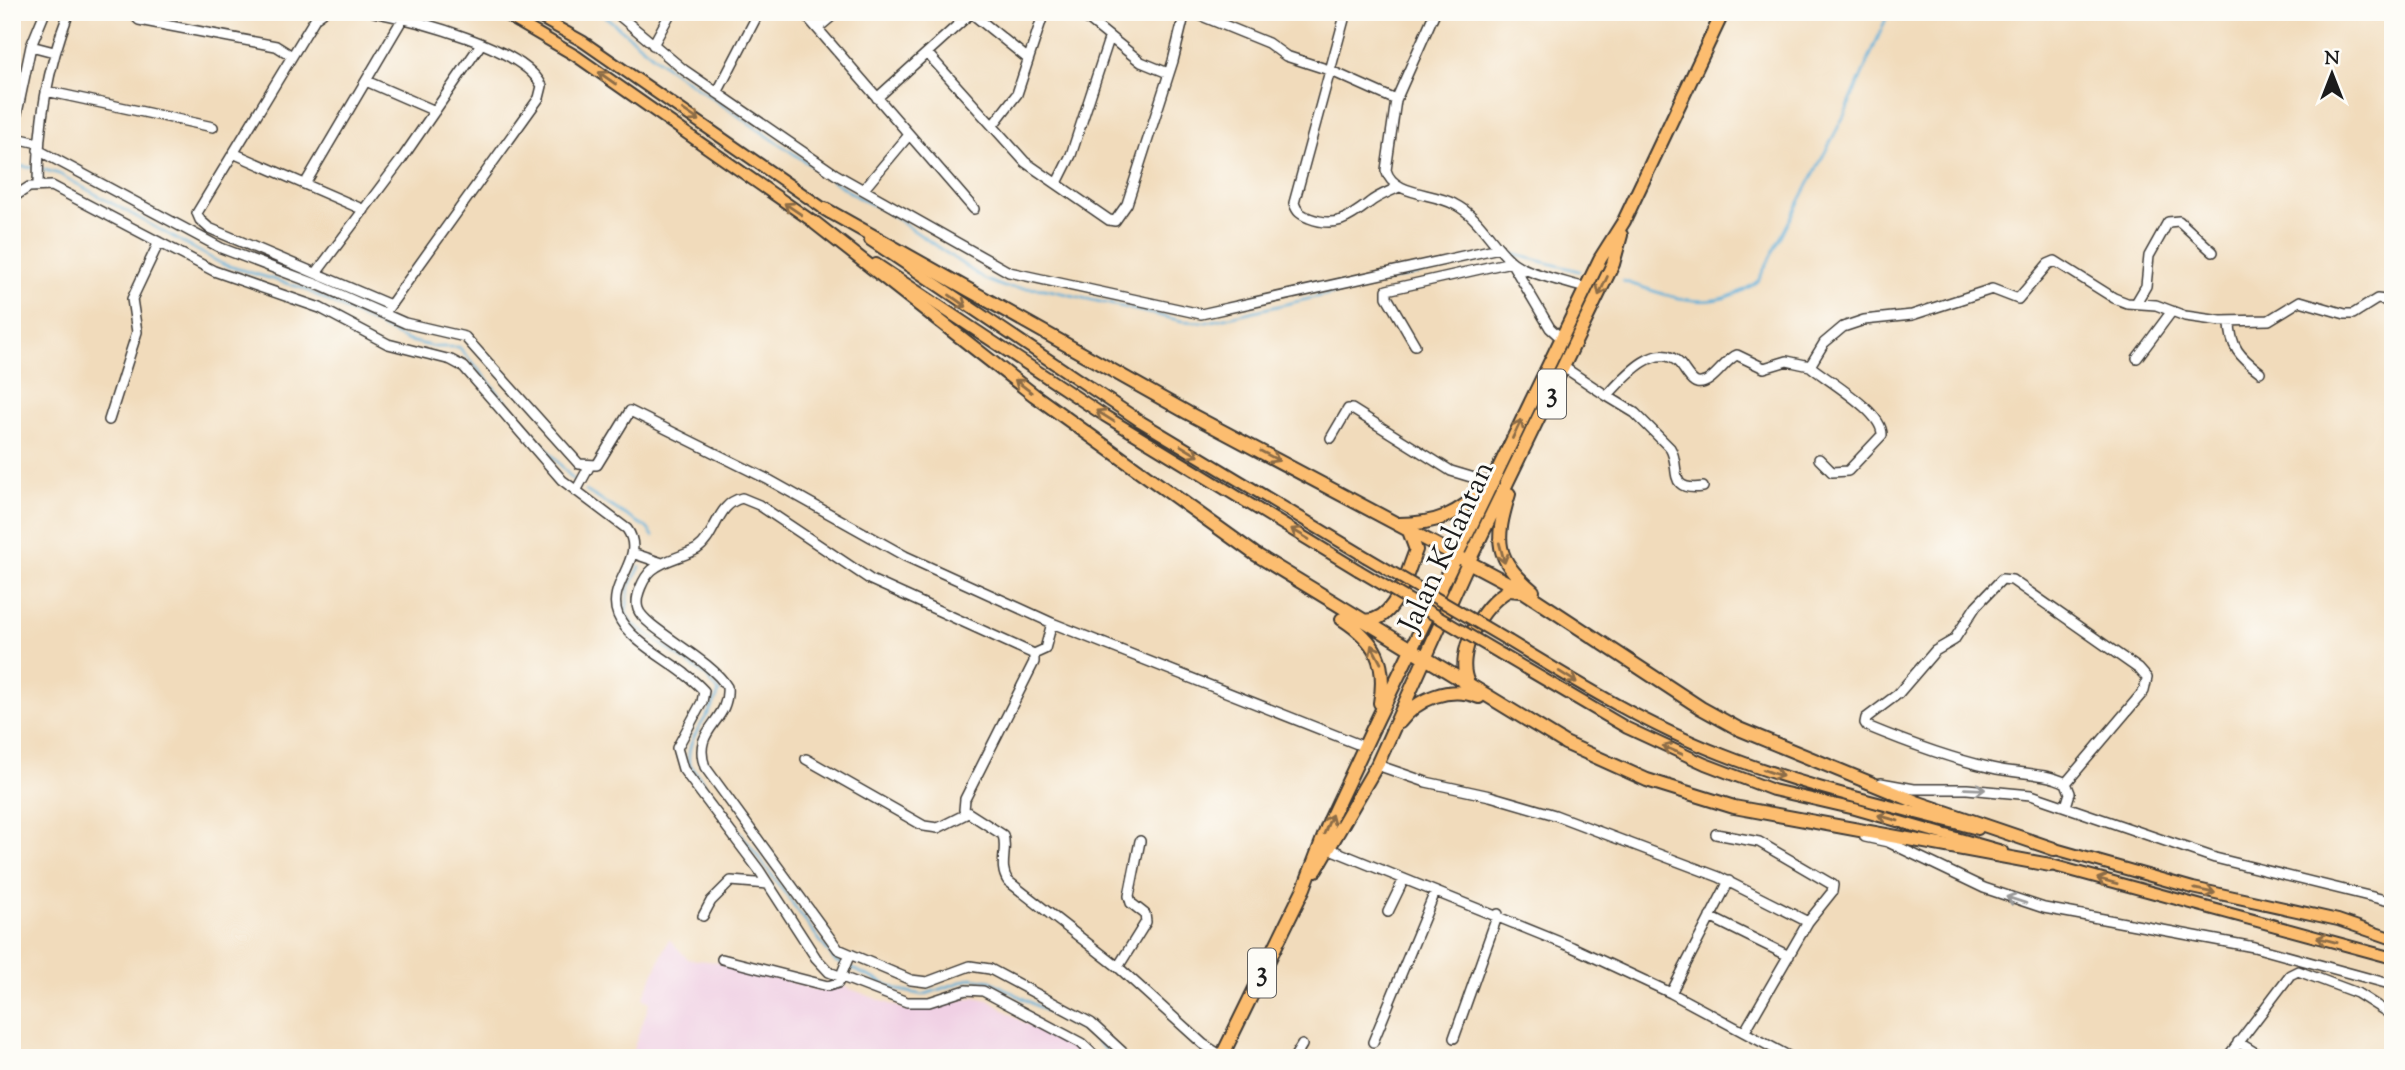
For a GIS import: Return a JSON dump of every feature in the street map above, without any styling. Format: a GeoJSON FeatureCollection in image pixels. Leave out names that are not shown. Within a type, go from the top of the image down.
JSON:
{"type":"FeatureCollection","features":[{"type":"Feature","properties":{"kind":"highway","name":"Jalan Kelantan"},"geometry":{"type":"LineString","coordinates":[[1222,1057],[1304,888],[1330,820],[1455,556],[1585,288],[1624,221],[1723,12]]}},
{"type":"Feature","properties":{"kind":"highway"},"geometry":{"type":"LineString","coordinates":[[825,209],[1015,318],[1523,591],[1701,708],[1739,729],[1919,803],[2054,849]]}},
{"type":"Feature","properties":{"kind":"highway","name":"Jalan Kelantan"},"geometry":{"type":"LineString","coordinates":[[1304,888],[1330,849],[1377,765],[1468,563],[1565,368],[1613,264],[1624,221]]}},
{"type":"Feature","properties":{"kind":"highway"},"geometry":{"type":"LineString","coordinates":[[815,223],[1088,435],[1289,577],[1425,656],[1565,743],[1647,780],[1698,798],[1796,819],[2050,865]]}},
{"type":"Feature","properties":{"kind":"highway"},"geometry":{"type":"LineString","coordinates":[[1517,463],[1500,523],[1499,544],[1506,564],[1554,610]]}},
{"type":"Feature","properties":{"kind":"highway"},"geometry":{"type":"LineString","coordinates":[[1404,527],[1456,514],[1490,483]]}},
{"type":"Feature","properties":{"kind":"highway"},"geometry":{"type":"LineString","coordinates":[[1358,619],[1373,622],[1391,607],[1416,550],[1404,527]]}},
{"type":"Feature","properties":{"kind":"highway"},"geometry":{"type":"LineString","coordinates":[[1289,577],[1314,600],[1368,639],[1382,665],[1377,720]]}},
{"type":"Feature","properties":{"kind":"highway"},"geometry":{"type":"LineString","coordinates":[[1468,684],[1463,664],[1468,645],[1489,605],[1496,597],[1509,590],[1523,591]]}},
{"type":"Feature","properties":{"kind":"highway"},"geometry":{"type":"LineString","coordinates":[[1383,751],[1402,719],[1422,701],[1444,693],[1466,691],[1521,716]]}},
{"type":"Feature","properties":{"kind":"main road"},"geometry":{"type":"LineString","coordinates":[[501,12],[576,56],[815,223],[1105,416],[1358,570],[1664,747],[1773,790],[1855,809],[2393,958]]}},
{"type":"Feature","properties":{"kind":"main road"},"geometry":{"type":"LineString","coordinates":[[530,12],[563,29]]}},
{"type":"Feature","properties":{"kind":"main road"},"geometry":{"type":"LineString","coordinates":[[536,12],[1140,421],[1629,713],[1720,754],[1782,776],[2193,888],[2338,920],[2393,939]]}},
{"type":"Feature","properties":{"kind":"street"},"geometry":{"type":"LineString","coordinates":[[38,182],[16,89],[45,12]]}},
{"type":"Feature","properties":{"kind":"street"},"geometry":{"type":"LineString","coordinates":[[27,143],[46,91],[54,52],[69,12]]}},
{"type":"Feature","properties":{"kind":"street"},"geometry":{"type":"LineString","coordinates":[[131,12],[139,20],[276,46],[292,56]]}},
{"type":"Feature","properties":{"kind":"street"},"geometry":{"type":"LineString","coordinates":[[323,12],[316,17],[198,206],[200,220],[209,228],[390,305]]}},
{"type":"Feature","properties":{"kind":"street"},"geometry":{"type":"LineString","coordinates":[[374,12],[403,18],[481,44],[517,61],[539,80],[542,92],[384,314]]}},
{"type":"Feature","properties":{"kind":"street"},"geometry":{"type":"LineString","coordinates":[[615,12],[653,45],[717,93],[835,174],[1009,272],[1201,314],[1499,248]]}},
{"type":"Feature","properties":{"kind":"street"},"geometry":{"type":"LineString","coordinates":[[653,45],[671,12]]}},
{"type":"Feature","properties":{"kind":"street"},"geometry":{"type":"LineString","coordinates":[[717,93],[759,12]]}},
{"type":"Feature","properties":{"kind":"street"},"geometry":{"type":"LineString","coordinates":[[803,12],[974,209]]}},
{"type":"Feature","properties":{"kind":"street"},"geometry":{"type":"LineString","coordinates":[[818,28],[837,12]]}},
{"type":"Feature","properties":{"kind":"street"},"geometry":{"type":"LineString","coordinates":[[993,125],[1013,103],[1044,12]]}},
{"type":"Feature","properties":{"kind":"street"},"geometry":{"type":"LineString","coordinates":[[1079,12],[1109,40],[1141,62],[1168,73]]}},
{"type":"Feature","properties":{"kind":"street"},"geometry":{"type":"LineString","coordinates":[[927,53],[1025,162],[1109,220],[1119,218],[1127,204],[1185,12]]}},
{"type":"Feature","properties":{"kind":"street"},"geometry":{"type":"LineString","coordinates":[[1192,12],[1268,43],[1286,55],[1329,70],[1396,100]]}},
{"type":"Feature","properties":{"kind":"street"},"geometry":{"type":"LineString","coordinates":[[1346,12],[1294,196],[1297,211],[1323,223],[1336,223],[1354,216],[1370,201],[1399,187]]}},
{"type":"Feature","properties":{"kind":"street"},"geometry":{"type":"LineString","coordinates":[[1435,12],[1396,100],[1385,170],[1388,178],[1399,187],[1443,198],[1468,211],[1511,262],[1550,328],[1561,338]]}},
{"type":"Feature","properties":{"kind":"street"},"geometry":{"type":"LineString","coordinates":[[877,98],[971,13],[1027,58]]}},
{"type":"Feature","properties":{"kind":"street"},"geometry":{"type":"LineString","coordinates":[[305,184],[403,18]]}},
{"type":"Feature","properties":{"kind":"street"},"geometry":{"type":"LineString","coordinates":[[1057,183],[1071,155],[1109,40]]}},
{"type":"Feature","properties":{"kind":"street"},"geometry":{"type":"LineString","coordinates":[[317,272],[481,44]]}},
{"type":"Feature","properties":{"kind":"street"},"geometry":{"type":"LineString","coordinates":[[31,47],[54,52]]}},
{"type":"Feature","properties":{"kind":"street"},"geometry":{"type":"LineString","coordinates":[[366,80],[435,111]]}},
{"type":"Feature","properties":{"kind":"street"},"geometry":{"type":"LineString","coordinates":[[46,91],[213,127]]}},
{"type":"Feature","properties":{"kind":"street"},"geometry":{"type":"LineString","coordinates":[[864,189],[909,135]]}},
{"type":"Feature","properties":{"kind":"street"},"geometry":{"type":"LineString","coordinates":[[27,143],[207,242],[420,328],[465,338],[574,459],[589,467],[597,465],[630,411],[769,480],[905,556],[1052,626],[1365,747]]}},
{"type":"Feature","properties":{"kind":"street"},"geometry":{"type":"LineString","coordinates":[[233,153],[364,210]]}},
{"type":"Feature","properties":{"kind":"street"},"geometry":{"type":"LineString","coordinates":[[12,198],[38,182]]}},
{"type":"Feature","properties":{"kind":"street"},"geometry":{"type":"LineString","coordinates":[[38,182],[80,199],[214,271],[320,308],[388,344],[451,360],[464,367],[562,480],[627,528],[633,537],[635,554],[617,592],[619,617],[637,638],[695,681],[704,691],[702,702],[677,748],[677,756],[683,769],[768,884],[816,958],[841,976],[907,1002],[929,1002],[966,990],[984,990],[1081,1044],[1097,1058]]}},
{"type":"Feature","properties":{"kind":"street"},"geometry":{"type":"LineString","coordinates":[[2136,303],[2146,286],[2149,256],[2168,222],[2179,221],[2213,252]]}},
{"type":"Feature","properties":{"kind":"street"},"geometry":{"type":"LineString","coordinates":[[109,420],[138,332],[132,299],[159,242]]}},
{"type":"Feature","properties":{"kind":"street"},"geometry":{"type":"LineString","coordinates":[[1810,366],[1824,343],[1843,327],[1864,320],[1912,315],[1992,289],[2018,299],[2048,264],[2055,261],[2114,298],[2155,305],[2185,316],[2230,321],[2269,320],[2300,301],[2353,314],[2377,299],[2393,301]]}},
{"type":"Feature","properties":{"kind":"street"},"geometry":{"type":"LineString","coordinates":[[1415,345],[1387,297],[1387,290],[1511,262],[1585,288]]}},
{"type":"Feature","properties":{"kind":"street"},"geometry":{"type":"LineString","coordinates":[[2137,358],[2172,311]]}},
{"type":"Feature","properties":{"kind":"street"},"geometry":{"type":"LineString","coordinates":[[2230,321],[2233,345],[2241,358],[2260,372]]}},
{"type":"Feature","properties":{"kind":"street"},"geometry":{"type":"LineString","coordinates":[[1607,396],[1632,369],[1652,357],[1667,355],[1678,361],[1695,382],[1699,383],[1708,380],[1737,355],[1764,368],[1787,361],[1810,366],[1870,411],[1882,429],[1882,435],[1848,471],[1832,472],[1819,459]]}},
{"type":"Feature","properties":{"kind":"street"},"geometry":{"type":"LineString","coordinates":[[1565,368],[1635,413],[1674,454],[1674,473],[1679,482],[1690,488],[1703,487]]}},
{"type":"Feature","properties":{"kind":"street"},"geometry":{"type":"LineString","coordinates":[[1331,438],[1348,409],[1352,409],[1451,471],[1490,483]]}},
{"type":"Feature","properties":{"kind":"street"},"geometry":{"type":"LineString","coordinates":[[576,491],[589,467]]}},
{"type":"Feature","properties":{"kind":"street"},"geometry":{"type":"LineString","coordinates":[[1052,626],[1045,649],[1034,654],[871,580],[759,505],[742,498],[724,508],[712,533],[697,548],[650,571],[640,588],[638,609],[642,616],[706,662],[727,687],[726,708],[705,734],[700,746],[705,768],[838,949],[848,958],[911,980],[927,982],[979,965],[1091,1023],[1129,1058]]}},
{"type":"Feature","properties":{"kind":"street"},"geometry":{"type":"LineString","coordinates":[[635,554],[662,563]]}},
{"type":"Feature","properties":{"kind":"street"},"geometry":{"type":"LineString","coordinates":[[2066,783],[2144,691],[2147,678],[2012,580],[2002,579],[1976,606],[1954,639],[1927,658],[1898,694],[1866,718],[1865,723],[1947,758],[2006,772],[2056,778],[2066,783],[2070,793],[2066,806]]}},
{"type":"Feature","properties":{"kind":"street"},"geometry":{"type":"LineString","coordinates":[[1034,654],[1034,662],[963,807],[1003,835],[1006,844],[1003,874],[1008,881],[1118,967],[1203,1044],[1222,1057]]}},
{"type":"Feature","properties":{"kind":"street"},"geometry":{"type":"LineString","coordinates":[[806,760],[924,826],[948,825],[968,813]]}},
{"type":"Feature","properties":{"kind":"street"},"geometry":{"type":"LineString","coordinates":[[1377,765],[1426,782],[1533,808],[1728,881],[1808,922]]}},
{"type":"Feature","properties":{"kind":"street"},"geometry":{"type":"LineString","coordinates":[[1859,779],[1914,789],[2010,791],[2066,806],[2215,858],[2393,902]]}},
{"type":"Feature","properties":{"kind":"street"},"geometry":{"type":"LineString","coordinates":[[1796,819],[1888,842],[1984,888],[2044,908],[2254,947],[2393,985]]}},
{"type":"Feature","properties":{"kind":"street"},"geometry":{"type":"LineString","coordinates":[[1716,834],[1759,842],[1831,882],[1832,892],[1808,922],[1745,1031]]}},
{"type":"Feature","properties":{"kind":"street"},"geometry":{"type":"LineString","coordinates":[[1118,967],[1146,922],[1145,915],[1131,903],[1129,896],[1140,841]]}},
{"type":"Feature","properties":{"kind":"street"},"geometry":{"type":"LineString","coordinates":[[1330,849],[1498,915],[1671,993],[1792,1058]]}},
{"type":"Feature","properties":{"kind":"street"},"geometry":{"type":"LineString","coordinates":[[1388,912],[1404,879]]}},
{"type":"Feature","properties":{"kind":"street"},"geometry":{"type":"LineString","coordinates":[[702,916],[711,901],[731,881],[768,884]]}},
{"type":"Feature","properties":{"kind":"street"},"geometry":{"type":"LineString","coordinates":[[1671,993],[1728,881]]}},
{"type":"Feature","properties":{"kind":"street"},"geometry":{"type":"LineString","coordinates":[[1373,1042],[1435,892]]}},
{"type":"Feature","properties":{"kind":"street"},"geometry":{"type":"LineString","coordinates":[[1454,1038],[1498,915]]}},
{"type":"Feature","properties":{"kind":"street"},"geometry":{"type":"LineString","coordinates":[[1710,918],[1789,956]]}},
{"type":"Feature","properties":{"kind":"street"},"geometry":{"type":"LineString","coordinates":[[722,959],[818,986],[828,986],[841,976],[848,958]]}},
{"type":"Feature","properties":{"kind":"street"},"geometry":{"type":"LineString","coordinates":[[2298,971],[2300,960]]}},
{"type":"Feature","properties":{"kind":"street"},"geometry":{"type":"LineString","coordinates":[[2227,1058],[2290,975],[2298,971],[2357,993],[2393,1016]]}},
{"type":"Feature","properties":{"kind":"street"},"geometry":{"type":"LineString","coordinates":[[2357,993],[2362,977]]}},
{"type":"Feature","properties":{"kind":"street"},"geometry":{"type":"LineString","coordinates":[[2238,1042],[2264,1058]]}},
{"type":"Feature","properties":{"kind":"street"},"geometry":{"type":"LineString","coordinates":[[1294,1058],[1303,1045]]}},
{"type":"Feature","properties":{"kind":"shaded area"},"geometry":{"type":"Polygon","coordinates":[[[669,939],[688,959],[727,963],[821,991],[840,985],[909,1011],[975,997],[989,1000],[1024,1023],[1074,1045],[1087,1058],[630,1058],[650,1002],[643,998],[669,939]]]}},
{"type":"Feature","properties":{"kind":"waterway"},"geometry":{"type":"LineString","coordinates":[[600,12],[667,67],[857,197],[884,210],[984,279],[1004,287],[1045,289],[1182,321],[1207,322],[1496,256]]}},
{"type":"Feature","properties":{"kind":"waterway"},"geometry":{"type":"LineString","coordinates":[[1623,281],[1675,297],[1708,301],[1741,292],[1758,281],[1845,114],[1889,12]]}},
{"type":"Feature","properties":{"kind":"waterway"},"geometry":{"type":"LineString","coordinates":[[17,166],[35,168]]}},
{"type":"Feature","properties":{"kind":"waterway"},"geometry":{"type":"LineString","coordinates":[[42,169],[59,174],[222,264],[302,288],[406,340],[435,347],[459,347],[576,483]]}},
{"type":"Feature","properties":{"kind":"waterway"},"geometry":{"type":"LineString","coordinates":[[1513,254],[1579,271]]}},
{"type":"Feature","properties":{"kind":"waterway"},"geometry":{"type":"LineString","coordinates":[[586,491],[647,528],[653,536]]}},
{"type":"Feature","properties":{"kind":"waterway"},"geometry":{"type":"LineString","coordinates":[[640,567],[629,588],[626,614],[633,624],[706,676],[719,692],[691,743],[689,763],[835,961],[899,990],[923,995],[972,978],[991,981],[1090,1035],[1114,1058]]}}]}
